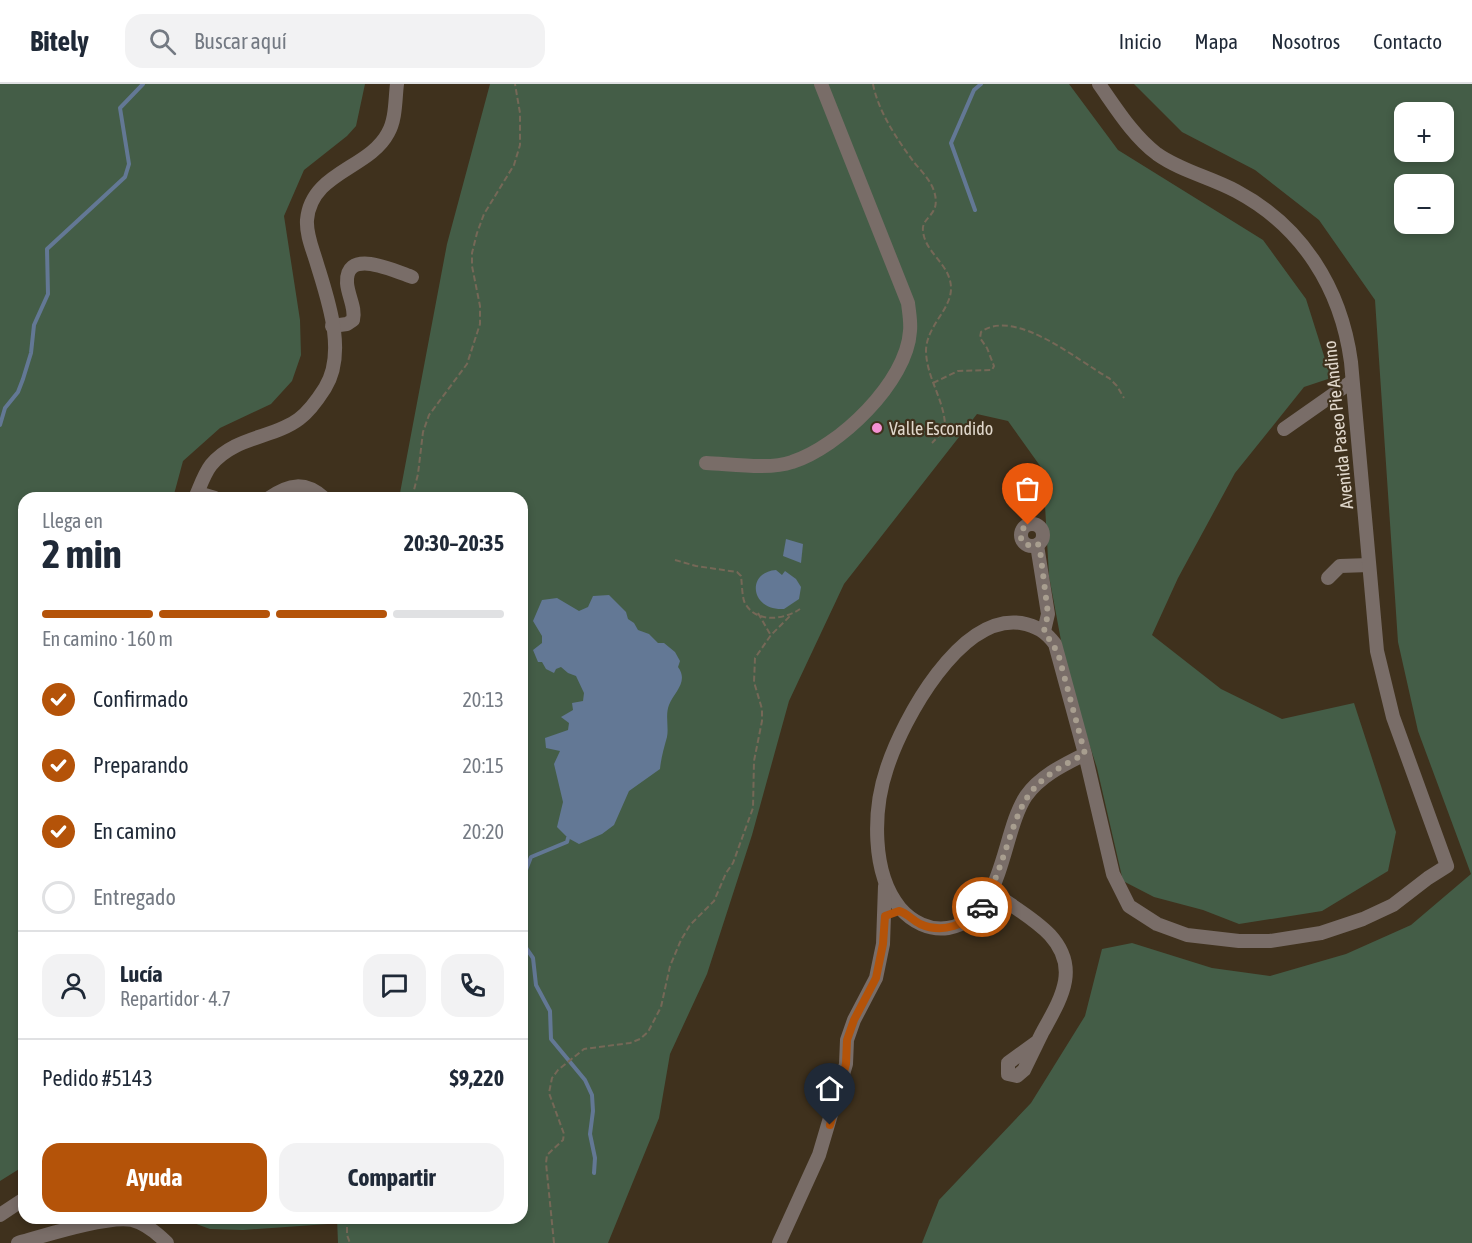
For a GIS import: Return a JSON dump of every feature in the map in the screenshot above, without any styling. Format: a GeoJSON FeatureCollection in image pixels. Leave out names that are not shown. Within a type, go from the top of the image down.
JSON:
{"type":"FeatureCollection","features":[{"type":"Feature","properties":{"kind":"street"},"geometry":{"type":"LineString","coordinates":[[198,492],[211,466],[225,452],[244,441],[297,420],[312,407],[327,385],[335,349],[324,286],[310,243],[307,218],[314,196],[335,174],[370,152],[384,139],[394,116],[397,84]]}},
{"type":"Feature","properties":{"kind":"street"},"geometry":{"type":"LineString","coordinates":[[706,463],[757,465],[791,463],[821,450],[851,428],[880,395],[901,361],[910,332],[908,303],[821,84]]}},
{"type":"Feature","properties":{"kind":"street","name":"Avenida Paseo Pie Andino"},"geometry":{"type":"LineString","coordinates":[[1085,754],[1113,873],[1129,906],[1157,924],[1187,935],[1239,941],[1270,941],[1321,933],[1363,920],[1394,905],[1447,866],[1393,717],[1377,651],[1360,450],[1348,342],[1338,304],[1320,269],[1296,237],[1275,217],[1251,199],[1180,167],[1157,153],[1132,129],[1099,84]]}},
{"type":"Feature","properties":{"kind":"street"},"geometry":{"type":"LineString","coordinates":[[332,326],[347,324],[353,320],[347,283],[348,274],[354,267],[366,262],[412,277]]}},
{"type":"Feature","properties":{"kind":"street"},"geometry":{"type":"LineString","coordinates":[[1284,429],[1351,382]]}},
{"type":"Feature","properties":{"kind":"street"},"geometry":{"type":"LineString","coordinates":[[278,492],[295,484],[317,492]]}},
{"type":"Feature","properties":{"kind":"street"},"geometry":{"type":"LineString","coordinates":[[1038,544],[1048,614],[1044,631]]}},
{"type":"Feature","properties":{"kind":"street"},"geometry":{"type":"LineString","coordinates":[[1328,578],[1340,566],[1369,565]]}},
{"type":"Feature","properties":{"kind":"street"},"geometry":{"type":"LineString","coordinates":[[779,1243],[807,1185],[830,1125],[846,1064],[847,1040],[854,1020],[876,978],[883,944],[885,916],[885,881],[879,843],[880,793],[891,757],[926,691],[958,651],[985,630],[1015,622],[1034,626],[1044,631],[1058,653],[1085,754],[1046,776],[1027,796],[991,891],[976,914],[963,923],[947,928],[922,925],[904,912],[885,881]]}},
{"type":"Feature","properties":{"kind":"street"},"geometry":{"type":"LineString","coordinates":[[991,891],[1049,934],[1058,945],[1065,962],[1066,979],[1062,996],[1037,1042]]}},
{"type":"Feature","properties":{"kind":"street"},"geometry":{"type":"LineString","coordinates":[[885,916],[892,912],[904,912]]}},
{"type":"Feature","properties":{"kind":"street"},"geometry":{"type":"LineString","coordinates":[[0,1215],[18,1203]]}},
{"type":"Feature","properties":{"kind":"street"},"geometry":{"type":"LineString","coordinates":[[18,1243],[89,1224]]}},
{"type":"Feature","properties":{"kind":"street"},"geometry":{"type":"LineString","coordinates":[[139,1224],[158,1234],[167,1243]]}},
{"type":"Feature","properties":{"kind":"path"},"geometry":{"type":"LineString","coordinates":[[414,492],[423,432],[429,415],[467,364],[480,324],[480,306],[472,266],[472,254],[484,214],[514,165],[520,145],[520,113],[515,84]]}},
{"type":"Feature","properties":{"kind":"path"},"geometry":{"type":"LineString","coordinates":[[873,84],[891,126],[906,151],[931,184],[935,194],[936,207],[922,229],[925,242],[947,271],[951,286],[944,309],[928,335],[926,350],[945,425],[945,429],[932,443]]}},
{"type":"Feature","properties":{"kind":"path"},"geometry":{"type":"LineString","coordinates":[[933,382],[958,370],[992,370],[994,366],[992,358],[980,338],[981,332],[986,328],[1008,325],[1027,329],[1109,378],[1124,398]]}},
{"type":"Feature","properties":{"kind":"path"},"geometry":{"type":"LineString","coordinates":[[675,560],[696,566],[736,572],[741,576],[743,599],[748,606],[770,618],[790,616]]}},
{"type":"Feature","properties":{"kind":"path"},"geometry":{"type":"LineString","coordinates":[[554,1243],[546,1163],[547,1155],[563,1140],[564,1134],[549,1093],[552,1078],[558,1070],[584,1049],[630,1043],[640,1040],[648,1032],[661,1007],[670,966],[681,940],[690,925],[714,902],[726,873],[733,863],[753,808],[754,761],[762,721],[762,709],[754,682],[755,658],[771,635],[800,609]]}},
{"type":"Feature","properties":{"kind":"path"},"geometry":{"type":"LineString","coordinates":[[758,613],[771,635]]}},
{"type":"Feature","properties":{"kind":"path"},"geometry":{"type":"LineString","coordinates":[[347,1224],[350,1243]]}},
{"type":"Feature","properties":{"kind":"green space"},"geometry":{"type":"Polygon","coordinates":[[[0,84],[365,84],[356,126],[347,136],[304,170],[284,216],[300,320],[301,355],[292,381],[271,404],[220,428],[183,461],[175,492],[18,492],[18,1170],[0,1181],[0,84]]]}},
{"type":"Feature","properties":{"kind":"green space"},"geometry":{"type":"Polygon","coordinates":[[[490,84],[1069,84],[1118,150],[1263,240],[1306,299],[1331,378],[1304,387],[1235,473],[1178,578],[1152,635],[1221,689],[1282,719],[1354,703],[1396,832],[1388,871],[1322,911],[1239,924],[1203,910],[1154,897],[1123,881],[1097,768],[1068,678],[1049,576],[1043,470],[1008,421],[977,414],[844,584],[789,701],[752,835],[707,974],[670,1054],[659,1118],[608,1243],[338,1243],[337,1224],[528,1224],[528,492],[400,492],[447,244],[490,84]]]}},
{"type":"Feature","properties":{"kind":"green space"},"geometry":{"type":"Polygon","coordinates":[[[1134,84],[1472,84],[1472,1243],[922,1243],[939,1200],[1031,1103],[1085,1016],[1102,949],[1132,943],[1212,968],[1270,976],[1346,954],[1411,925],[1471,874],[1418,731],[1398,642],[1375,300],[1319,220],[1255,170],[1182,132],[1134,84]]]}},
{"type":"Feature","properties":{"kind":"green space"},"geometry":{"type":"Polygon","coordinates":[[[196,1224],[328,1224],[243,1230],[210,1229],[196,1224]]]}},
{"type":"Feature","properties":{"kind":"water"},"geometry":{"type":"Polygon","coordinates":[[[786,539],[803,544],[801,563],[783,556],[786,539]]]}},
{"type":"Feature","properties":{"kind":"water"},"geometry":{"type":"Polygon","coordinates":[[[776,570],[782,575],[785,571],[796,579],[801,587],[799,599],[784,609],[764,604],[756,591],[756,584],[760,577],[766,572],[776,570]]]}},
{"type":"Feature","properties":{"kind":"water"},"geometry":{"type":"Polygon","coordinates":[[[609,595],[626,612],[628,619],[638,630],[649,634],[658,643],[664,643],[675,652],[680,661],[678,667],[682,677],[680,687],[668,709],[667,737],[660,769],[629,791],[614,825],[602,834],[579,844],[568,838],[557,827],[563,802],[554,764],[560,751],[546,748],[545,738],[568,730],[569,723],[561,717],[573,710],[572,703],[583,701],[584,693],[576,676],[561,667],[554,673],[546,669],[542,662],[538,662],[533,650],[542,643],[542,636],[533,621],[542,600],[557,598],[579,611],[588,607],[593,596],[609,595]]]}},
{"type":"Feature","properties":{"kind":"waterway"},"geometry":{"type":"LineString","coordinates":[[0,425],[5,408],[18,392],[23,379],[31,353],[34,325],[48,294],[47,249],[125,177],[129,164],[120,108],[143,84]]}},
{"type":"Feature","properties":{"kind":"waterway"},"geometry":{"type":"LineString","coordinates":[[975,210],[951,143],[974,90],[981,84]]}},
{"type":"Feature","properties":{"kind":"waterway"},"geometry":{"type":"LineString","coordinates":[[528,865],[531,857],[567,842],[568,838]]}},
{"type":"Feature","properties":{"kind":"waterway"},"geometry":{"type":"LineString","coordinates":[[528,951],[533,958],[536,985],[550,1011],[551,1039],[585,1080],[592,1095],[593,1111],[590,1134],[595,1158],[594,1173]]}},
{"type":"Feature","properties":{"kind":"way so far"},"geometry":{"type":"LineString","coordinates":[[982,907],[991,891],[1022,803],[1046,776],[1085,754],[1058,653],[1044,631],[1048,614],[1040,550],[1038,544],[1028,546],[1024,544],[1020,536],[1021,531],[1028,525]]}},
{"type":"Feature","properties":{"kind":"place","name":"Valle Escondido"},"geometry":{"type":"Point","coordinates":[877,428]}},
{"type":"Feature","properties":{"kind":"route"},"geometry":{"type":"LineString","coordinates":[[830,1125],[846,1064],[847,1040],[854,1020],[876,978],[883,944],[885,916],[888,913],[899,911],[922,925],[947,928],[963,923],[982,907]]}}]}
